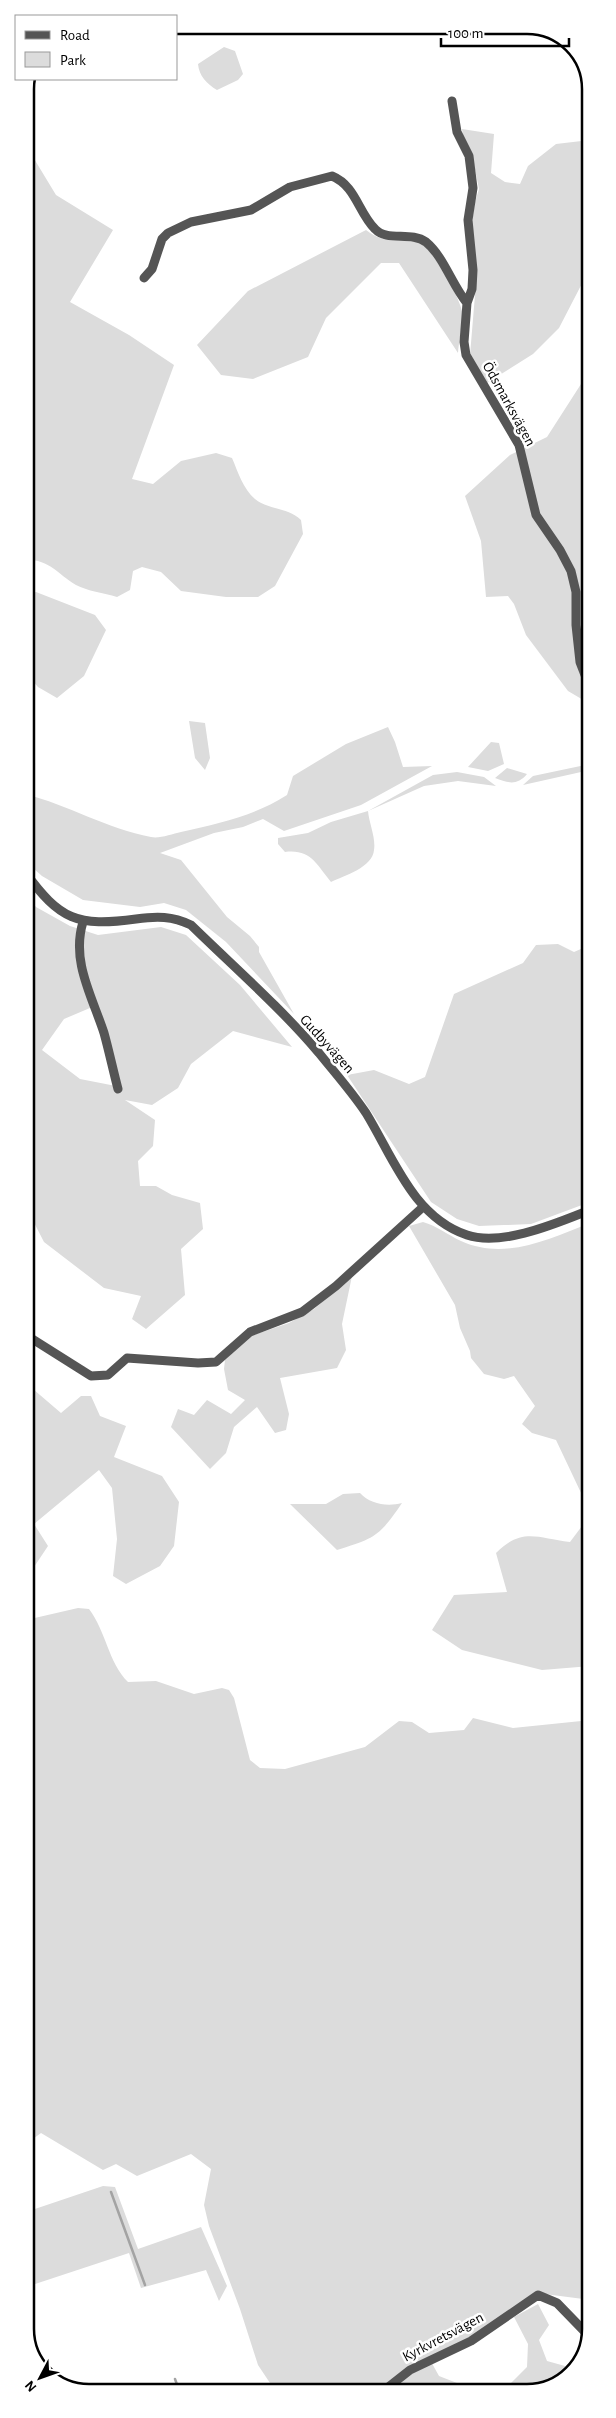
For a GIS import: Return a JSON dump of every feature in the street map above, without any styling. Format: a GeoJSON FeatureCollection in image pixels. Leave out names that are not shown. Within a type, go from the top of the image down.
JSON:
{"type":"FeatureCollection","features":[{"type":"Feature","properties":{"kind":"street","name":"Ödsmarksvägen"},"geometry":{"type":"LineString","coordinates":[[452,101],[457,132],[469,156],[473,188],[468,220],[473,270],[472,289],[467,303],[464,342],[466,355],[519,445],[536,515],[560,550],[571,571],[576,592],[580,662],[582,666]]}},
{"type":"Feature","properties":{"kind":"street"},"geometry":{"type":"LineString","coordinates":[[144,278],[152,269],[162,239],[168,234],[191,222],[252,210],[290,187],[332,176],[348,186],[373,228],[379,233],[411,236],[425,242],[436,253],[458,292],[467,303]]}},
{"type":"Feature","properties":{"kind":"street","name":"Gudbyvägen"},"geometry":{"type":"LineString","coordinates":[[34,882],[61,912],[83,922],[123,921],[158,916],[175,917],[191,925],[281,1013],[349,1089],[423,1207],[467,1236],[494,1238],[543,1228],[582,1213]]}},
{"type":"Feature","properties":{"kind":"street"},"geometry":{"type":"LineString","coordinates":[[83,922],[79,934],[82,976],[104,1033],[118,1089]]}},
{"type":"Feature","properties":{"kind":"street"},"geometry":{"type":"LineString","coordinates":[[34,1340],[91,1376],[108,1374],[127,1358],[198,1363],[216,1362],[250,1332],[302,1312],[336,1286],[423,1207]]}},
{"type":"Feature","properties":{"kind":"street","name":"Kyrkvretsvägen"},"geometry":{"type":"LineString","coordinates":[[392,2384],[410,2370],[472,2341],[538,2295],[557,2303],[582,2329]]}},
{"type":"Feature","properties":{"kind":"green space"},"geometry":{"type":"Polygon","coordinates":[[[224,47],[235,51],[243,74],[238,80],[217,90],[204,79],[198,64],[224,47]]]}},
{"type":"Feature","properties":{"kind":"green space"},"geometry":{"type":"Polygon","coordinates":[[[462,129],[494,134],[491,173],[505,182],[520,184],[528,166],[556,144],[582,141],[582,283],[559,328],[533,354],[487,383],[470,355],[476,283],[472,223],[479,189],[472,155],[463,136],[462,129]]]}},
{"type":"Feature","properties":{"kind":"green space"},"geometry":{"type":"Polygon","coordinates":[[[34,159],[56,195],[113,230],[70,302],[129,335],[174,365],[132,479],[153,484],[181,461],[216,453],[232,458],[244,485],[251,495],[260,503],[296,516],[301,520],[303,534],[275,586],[258,597],[226,597],[181,591],[161,572],[142,567],[133,571],[130,590],[117,597],[80,587],[42,562],[34,560],[34,159]]]}},
{"type":"Feature","properties":{"kind":"green space"},"geometry":{"type":"Polygon","coordinates":[[[366,230],[382,239],[413,240],[420,243],[432,254],[451,285],[462,311],[458,353],[399,263],[381,263],[326,318],[308,357],[253,379],[221,375],[197,345],[248,291],[366,230]]]}},
{"type":"Feature","properties":{"kind":"green space"},"geometry":{"type":"Polygon","coordinates":[[[582,382],[582,699],[568,691],[526,635],[514,604],[508,596],[486,597],[481,541],[465,496],[510,455],[547,437],[582,382]]]}},
{"type":"Feature","properties":{"kind":"green space"},"geometry":{"type":"Polygon","coordinates":[[[34,593],[95,615],[106,630],[84,676],[57,698],[38,687],[34,682],[34,593]]]}},
{"type":"Feature","properties":{"kind":"green space"},"geometry":{"type":"Polygon","coordinates":[[[189,721],[205,723],[210,758],[205,770],[195,758],[189,721]]]}},
{"type":"Feature","properties":{"kind":"green space"},"geometry":{"type":"Polygon","coordinates":[[[388,727],[403,767],[432,766],[361,805],[284,831],[263,819],[243,827],[214,833],[160,853],[181,860],[227,917],[250,936],[259,947],[259,952],[294,1014],[226,942],[186,910],[164,903],[140,907],[83,900],[42,876],[34,869],[34,797],[119,828],[151,837],[162,837],[222,822],[274,803],[287,795],[293,776],[346,744],[388,727]]]}},
{"type":"Feature","properties":{"kind":"green space"},"geometry":{"type":"Polygon","coordinates":[[[491,742],[499,743],[504,764],[488,771],[468,767],[491,742]]]}},
{"type":"Feature","properties":{"kind":"green space"},"geometry":{"type":"Polygon","coordinates":[[[582,766],[582,772],[523,785],[533,776],[582,766]]]}},
{"type":"Feature","properties":{"kind":"green space"},"geometry":{"type":"Polygon","coordinates":[[[507,768],[527,774],[516,782],[495,778],[507,768]]]}},
{"type":"Feature","properties":{"kind":"green space"},"geometry":{"type":"Polygon","coordinates":[[[457,772],[484,777],[496,786],[458,781],[424,786],[368,811],[433,775],[457,772]]]}},
{"type":"Feature","properties":{"kind":"green space"},"geometry":{"type":"Polygon","coordinates":[[[368,811],[374,841],[372,856],[369,861],[357,870],[331,882],[307,855],[285,852],[278,844],[278,838],[308,833],[331,822],[368,811]]]}},
{"type":"Feature","properties":{"kind":"green space"},"geometry":{"type":"Polygon","coordinates":[[[34,904],[70,926],[98,935],[161,927],[186,935],[240,985],[292,1047],[233,1031],[191,1064],[178,1088],[152,1105],[125,1100],[155,1120],[153,1146],[138,1161],[140,1186],[156,1186],[172,1195],[200,1203],[203,1229],[181,1249],[185,1295],[146,1329],[132,1319],[141,1296],[104,1288],[44,1242],[34,1223],[34,904]],[[97,1005],[64,1019],[42,1050],[80,1079],[121,1087],[97,1005]]]}},
{"type":"Feature","properties":{"kind":"green space"},"geometry":{"type":"Polygon","coordinates":[[[558,944],[574,952],[582,948],[582,1205],[531,1224],[479,1226],[457,1219],[431,1202],[347,1075],[374,1070],[409,1084],[425,1077],[454,994],[523,963],[536,945],[558,944]]]}},
{"type":"Feature","properties":{"kind":"green space"},"geometry":{"type":"Polygon","coordinates":[[[423,1222],[461,1241],[477,1247],[494,1249],[527,1246],[582,1226],[582,1494],[556,1440],[532,1433],[522,1424],[535,1406],[514,1376],[504,1379],[484,1374],[471,1358],[460,1328],[455,1305],[409,1226],[423,1222]]]}},
{"type":"Feature","properties":{"kind":"green space"},"geometry":{"type":"Polygon","coordinates":[[[352,1276],[342,1324],[346,1350],[337,1368],[280,1378],[289,1414],[286,1430],[275,1433],[257,1407],[234,1427],[226,1453],[210,1469],[171,1427],[178,1409],[194,1415],[207,1400],[231,1414],[245,1400],[228,1390],[224,1369],[225,1360],[250,1336],[289,1323],[314,1309],[352,1276]]]}},
{"type":"Feature","properties":{"kind":"green space"},"geometry":{"type":"Polygon","coordinates":[[[34,1390],[61,1413],[81,1396],[91,1396],[100,1416],[126,1426],[114,1457],[162,1476],[179,1502],[174,1546],[160,1566],[126,1584],[113,1576],[117,1539],[112,1488],[99,1470],[34,1524],[34,1390]]]}},
{"type":"Feature","properties":{"kind":"green space"},"geometry":{"type":"Polygon","coordinates":[[[360,1493],[369,1500],[379,1504],[391,1505],[402,1503],[375,1535],[337,1550],[290,1504],[326,1504],[343,1494],[360,1493]]]}},
{"type":"Feature","properties":{"kind":"green space"},"geometry":{"type":"Polygon","coordinates":[[[34,1524],[48,1546],[34,1567],[34,1524]]]}},
{"type":"Feature","properties":{"kind":"green space"},"geometry":{"type":"Polygon","coordinates":[[[582,1526],[582,1667],[542,1670],[462,1650],[432,1630],[454,1595],[507,1592],[496,1553],[505,1545],[522,1537],[530,1536],[570,1542],[582,1526]]]}},
{"type":"Feature","properties":{"kind":"green space"},"geometry":{"type":"Polygon","coordinates":[[[78,1608],[89,1609],[95,1618],[111,1656],[128,1682],[156,1681],[194,1694],[222,1688],[229,1690],[234,1698],[250,1760],[260,1768],[285,1769],[365,1747],[399,1721],[412,1722],[429,1733],[464,1730],[473,1718],[513,1728],[582,1721],[582,2299],[537,2293],[471,2338],[429,2358],[439,2376],[460,2384],[271,2384],[258,2365],[240,2309],[209,2226],[204,2205],[211,2169],[191,2154],[137,2176],[116,2164],[103,2170],[41,2133],[34,2138],[34,1618],[78,1608]]]}},
{"type":"Feature","properties":{"kind":"green space"},"geometry":{"type":"Polygon","coordinates":[[[103,2186],[115,2187],[138,2249],[201,2227],[227,2286],[219,2301],[206,2270],[141,2288],[129,2253],[34,2284],[34,2209],[103,2186]]]}},
{"type":"Feature","properties":{"kind":"green space"},"geometry":{"type":"Polygon","coordinates":[[[538,2304],[549,2325],[539,2340],[547,2361],[565,2366],[567,2368],[564,2371],[555,2377],[538,2383],[510,2384],[527,2367],[528,2344],[514,2317],[538,2304]]]}},
{"type":"Feature","properties":{"kind":"waterway"},"geometry":{"type":"LineString","coordinates":[[111,2192],[145,2285]]}},
{"type":"Feature","properties":{"kind":"waterway"},"geometry":{"type":"LineString","coordinates":[[175,2379],[177,2384]]}}]}
